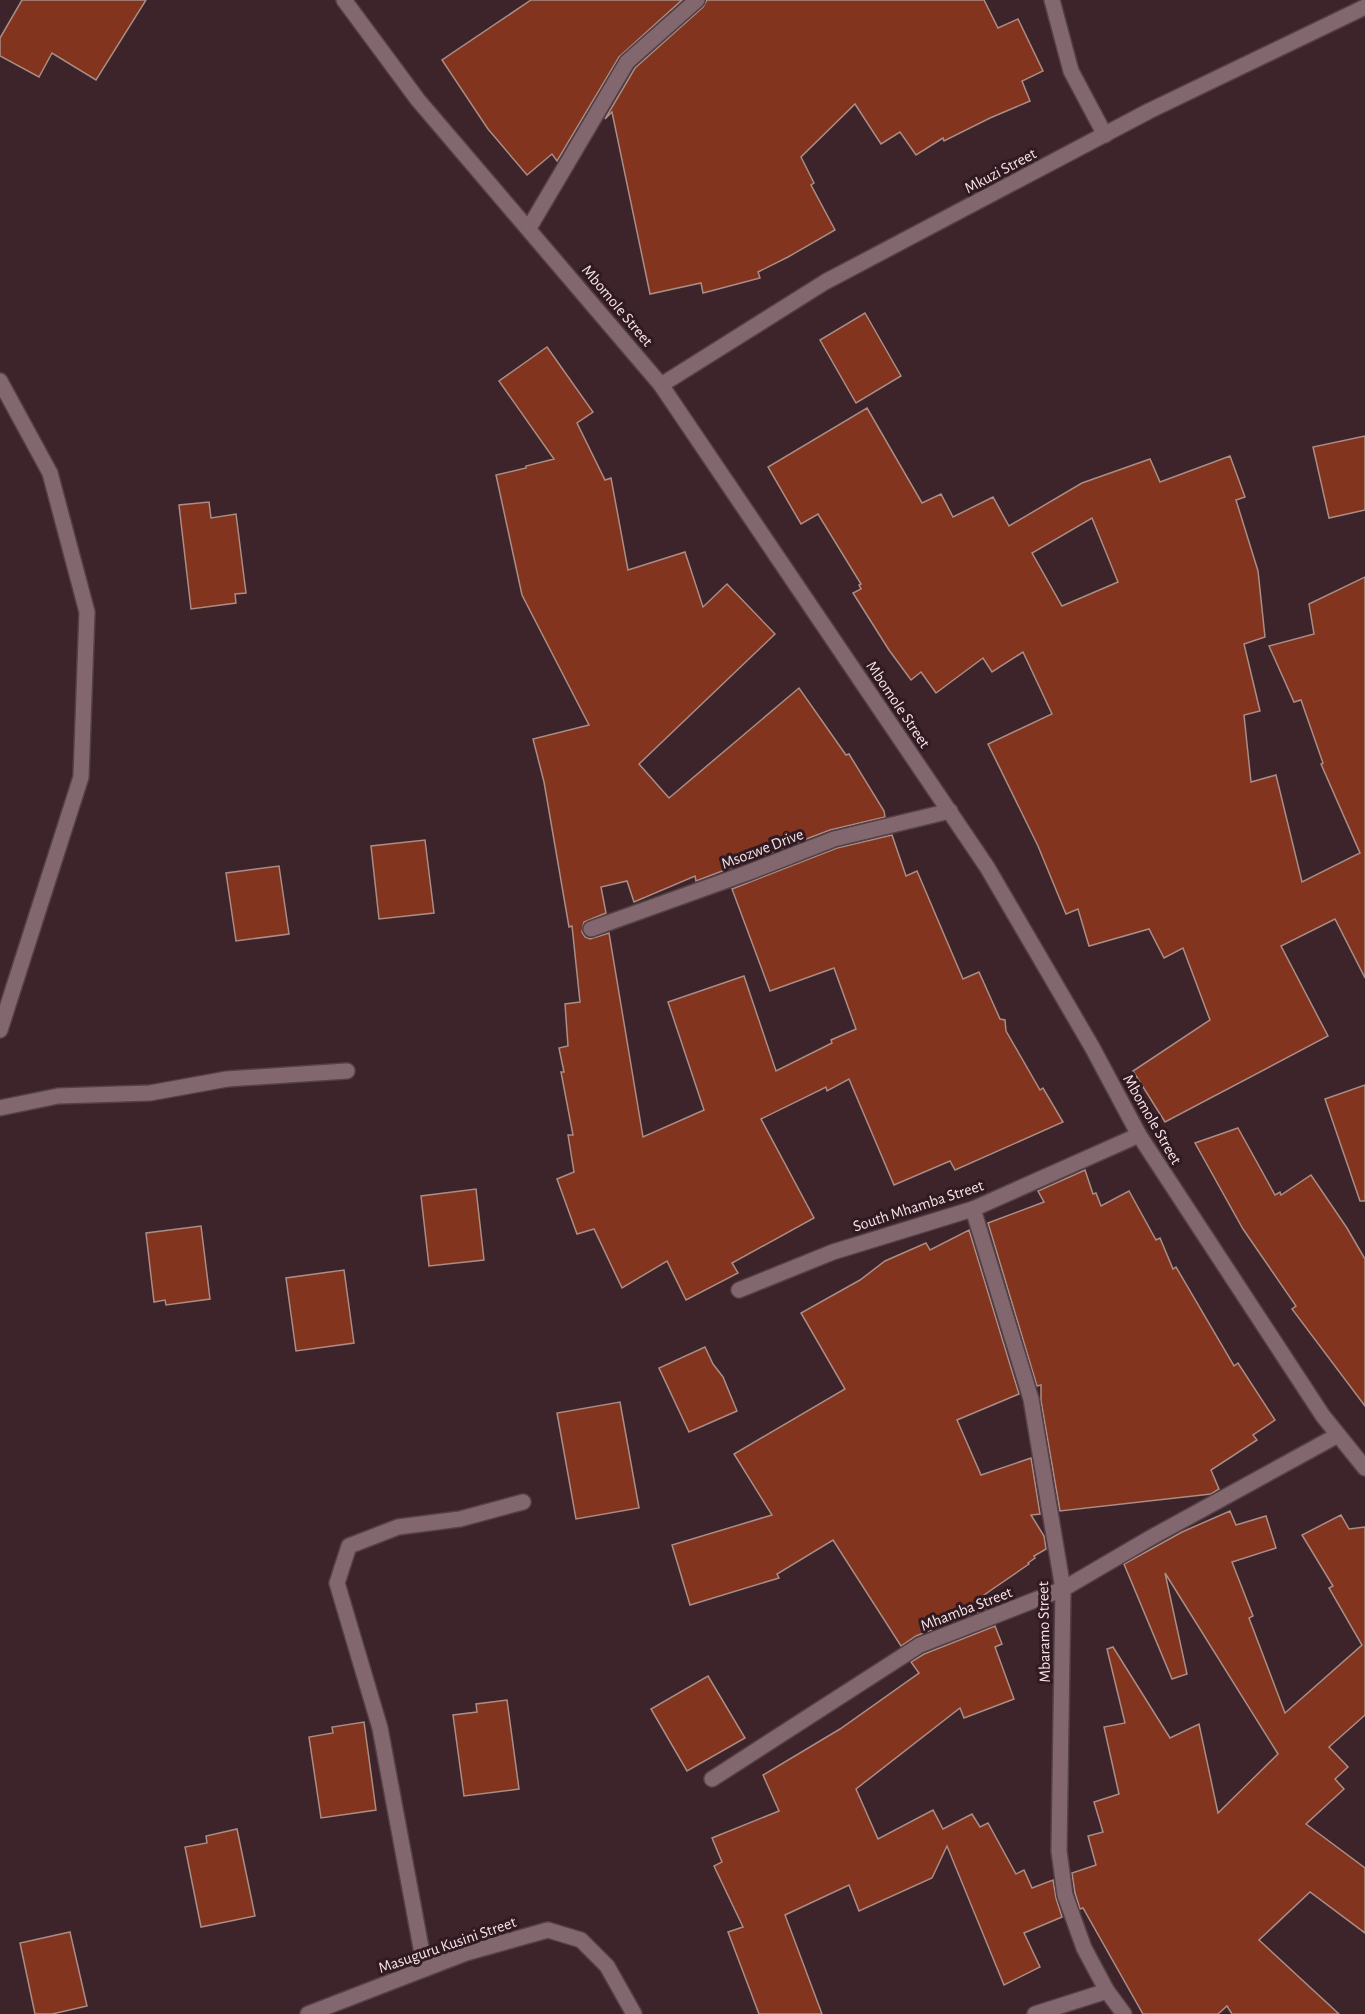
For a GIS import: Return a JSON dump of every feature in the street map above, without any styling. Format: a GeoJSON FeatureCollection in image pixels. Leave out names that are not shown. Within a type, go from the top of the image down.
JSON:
{"type":"FeatureCollection","features":[{"type":"Feature","properties":{"kind":"street","name":"Mbomole Street"},"geometry":{"type":"LineString","coordinates":[[344,0],[418,100],[661,384],[987,867],[1086,1037],[1139,1136],[1323,1416],[1365,1468]]}},
{"type":"Feature","properties":{"kind":"street"},"geometry":{"type":"LineString","coordinates":[[529,228],[627,62],[697,0]]}},
{"type":"Feature","properties":{"kind":"street"},"geometry":{"type":"LineString","coordinates":[[1051,0],[1071,71],[1105,135]]}},
{"type":"Feature","properties":{"kind":"street","name":"Mkuzi Street"},"geometry":{"type":"LineString","coordinates":[[661,384],[825,282],[1149,111],[1365,7]]}},
{"type":"Feature","properties":{"kind":"street"},"geometry":{"type":"LineString","coordinates":[[0,381],[50,473],[87,612],[81,777],[0,1030]]}},
{"type":"Feature","properties":{"kind":"street","name":"Msozwe Drive"},"geometry":{"type":"LineString","coordinates":[[591,929],[834,839],[950,812]]}},
{"type":"Feature","properties":{"kind":"street"},"geometry":{"type":"LineString","coordinates":[[0,1108],[57,1096],[150,1093],[227,1079],[347,1071]]}},
{"type":"Feature","properties":{"kind":"street","name":"South Mhamba Street"},"geometry":{"type":"LineString","coordinates":[[739,1290],[833,1252],[973,1209],[1139,1136]]}},
{"type":"Feature","properties":{"kind":"street","name":"Mbaramo Street"},"geometry":{"type":"LineString","coordinates":[[973,1209],[1030,1399],[1063,1589],[1059,1851],[1065,1895],[1084,1948],[1107,1991],[1124,2014]]}},
{"type":"Feature","properties":{"kind":"street","name":"Mhamba Street"},"geometry":{"type":"LineString","coordinates":[[712,1779],[920,1645],[1063,1589],[1152,1537],[1338,1435]]}},
{"type":"Feature","properties":{"kind":"street"},"geometry":{"type":"LineString","coordinates":[[425,1969],[380,1728],[338,1583],[349,1546],[398,1527],[460,1519],[523,1502]]}},
{"type":"Feature","properties":{"kind":"street","name":"Masuguru Kusini Street"},"geometry":{"type":"LineString","coordinates":[[308,2014],[466,1953],[548,1930],[581,1940],[607,1966],[634,2014]]}},
{"type":"Feature","properties":{"kind":"street"},"geometry":{"type":"LineString","coordinates":[[1035,2014],[1107,1991]]}},
{"type":"Feature","properties":{"kind":"building"},"geometry":{"type":"Polygon","coordinates":[[[22,0],[146,0],[96,80],[52,53],[39,77],[0,56],[0,38],[22,0]]]}},
{"type":"Feature","properties":{"kind":"building"},"geometry":{"type":"Polygon","coordinates":[[[531,0],[682,0],[619,57],[557,161],[552,154],[527,175],[488,129],[442,60],[531,0]]]}},
{"type":"Feature","properties":{"kind":"building"},"geometry":{"type":"Polygon","coordinates":[[[707,0],[984,0],[998,28],[1018,19],[1043,71],[1022,81],[1030,101],[944,141],[943,138],[916,155],[900,132],[881,144],[855,104],[801,157],[814,183],[811,185],[835,230],[758,272],[760,278],[703,293],[701,283],[650,294],[612,112],[605,119],[635,68],[703,7],[707,0]]]}},
{"type":"Feature","properties":{"kind":"building"},"geometry":{"type":"Polygon","coordinates":[[[865,313],[901,376],[856,403],[820,340],[865,313]]]}},
{"type":"Feature","properties":{"kind":"building"},"geometry":{"type":"Polygon","coordinates":[[[547,347],[593,412],[577,423],[605,480],[611,478],[628,570],[685,552],[703,607],[727,584],[775,634],[639,764],[669,798],[799,688],[846,755],[849,754],[884,811],[885,817],[830,830],[696,881],[695,876],[634,902],[627,881],[601,887],[606,913],[584,922],[582,932],[590,939],[609,933],[643,1137],[704,1110],[668,1002],[744,976],[776,1071],[832,1043],[831,1040],[856,1029],[834,968],[770,991],[732,889],[837,848],[892,835],[906,876],[917,871],[963,979],[979,972],[1000,1019],[1005,1020],[1006,1031],[1040,1090],[1043,1088],[1063,1122],[955,1170],[950,1161],[894,1185],[849,1079],[827,1091],[826,1087],[761,1119],[814,1218],[732,1263],[738,1273],[686,1300],[667,1261],[622,1288],[594,1229],[577,1234],[557,1179],[574,1172],[568,1135],[573,1135],[561,1072],[564,1072],[559,1048],[568,1046],[565,1004],[580,1002],[572,926],[569,927],[544,782],[533,739],[589,725],[522,595],[496,475],[554,459],[499,381],[547,347]]]}},
{"type":"Feature","properties":{"kind":"building"},"geometry":{"type":"Polygon","coordinates":[[[867,408],[922,503],[941,494],[953,517],[993,497],[1009,526],[1082,483],[1150,459],[1160,482],[1230,456],[1245,497],[1236,500],[1258,571],[1265,637],[1244,644],[1260,711],[1244,715],[1251,782],[1276,775],[1302,882],[1360,853],[1321,764],[1323,763],[1301,700],[1294,702],[1269,646],[1314,634],[1309,604],[1365,577],[1365,978],[1335,919],[1281,946],[1328,1036],[1165,1122],[1133,1071],[1210,1020],[1183,948],[1164,958],[1149,929],[1089,946],[1078,909],[1066,914],[1038,846],[988,744],[1052,714],[1023,652],[992,672],[983,658],[936,693],[921,672],[911,680],[853,593],[861,589],[859,585],[861,584],[818,514],[801,524],[768,467],[867,408]],[[1092,518],[1032,553],[1062,606],[1118,582],[1092,518]]]}},
{"type":"Feature","properties":{"kind":"building"},"geometry":{"type":"Polygon","coordinates":[[[1365,436],[1365,510],[1329,518],[1313,447],[1365,436]]]}},
{"type":"Feature","properties":{"kind":"building"},"geometry":{"type":"Polygon","coordinates":[[[209,502],[211,518],[236,514],[246,593],[235,594],[236,603],[191,609],[179,505],[209,502]]]}},
{"type":"Feature","properties":{"kind":"building"},"geometry":{"type":"Polygon","coordinates":[[[425,840],[434,913],[379,919],[371,846],[425,840]]]}},
{"type":"Feature","properties":{"kind":"building"},"geometry":{"type":"Polygon","coordinates":[[[279,866],[289,934],[236,941],[226,873],[279,866]]]}},
{"type":"Feature","properties":{"kind":"building"},"geometry":{"type":"Polygon","coordinates":[[[1365,1085],[1365,1201],[1360,1201],[1325,1099],[1365,1085]]]}},
{"type":"Feature","properties":{"kind":"building"},"geometry":{"type":"Polygon","coordinates":[[[1238,1128],[1275,1195],[1280,1192],[1281,1195],[1311,1175],[1365,1259],[1365,1406],[1292,1309],[1296,1306],[1243,1229],[1195,1143],[1238,1128]]]}},
{"type":"Feature","properties":{"kind":"building"},"geometry":{"type":"Polygon","coordinates":[[[1085,1170],[1093,1194],[1096,1193],[1101,1206],[1129,1191],[1156,1240],[1160,1238],[1173,1269],[1176,1267],[1234,1366],[1238,1363],[1275,1420],[1253,1435],[1257,1440],[1211,1470],[1219,1489],[1211,1494],[1060,1511],[1041,1401],[1041,1385],[1037,1386],[988,1223],[1044,1202],[1038,1191],[1085,1170]]]}},
{"type":"Feature","properties":{"kind":"building"},"geometry":{"type":"Polygon","coordinates":[[[476,1189],[484,1260],[429,1266],[421,1196],[476,1189]]]}},
{"type":"Feature","properties":{"kind":"building"},"geometry":{"type":"Polygon","coordinates":[[[201,1226],[210,1299],[166,1305],[165,1300],[154,1302],[146,1233],[201,1226]]]}},
{"type":"Feature","properties":{"kind":"building"},"geometry":{"type":"Polygon","coordinates":[[[969,1230],[1019,1394],[957,1420],[981,1475],[1031,1458],[1040,1514],[1031,1515],[1044,1536],[1046,1549],[1034,1556],[1035,1558],[1029,1564],[984,1595],[988,1608],[916,1636],[901,1646],[833,1540],[777,1574],[779,1578],[690,1605],[672,1545],[772,1515],[734,1454],[845,1389],[801,1313],[860,1280],[885,1261],[926,1243],[930,1250],[969,1230]]]}},
{"type":"Feature","properties":{"kind":"building"},"geometry":{"type":"Polygon","coordinates":[[[344,1270],[354,1343],[296,1351],[286,1278],[344,1270]]]}},
{"type":"Feature","properties":{"kind":"building"},"geometry":{"type":"Polygon","coordinates":[[[705,1347],[713,1364],[723,1377],[737,1411],[689,1432],[659,1368],[705,1347]]]}},
{"type":"Feature","properties":{"kind":"building"},"geometry":{"type":"Polygon","coordinates":[[[620,1402],[639,1508],[576,1519],[557,1413],[620,1402]]]}},
{"type":"Feature","properties":{"kind":"building"},"geometry":{"type":"Polygon","coordinates":[[[1230,1511],[1236,1525],[1266,1516],[1276,1548],[1232,1562],[1253,1616],[1249,1618],[1285,1713],[1362,1645],[1329,1588],[1333,1586],[1302,1535],[1341,1515],[1349,1529],[1365,1527],[1365,1715],[1329,1747],[1348,1767],[1335,1779],[1344,1789],[1306,1824],[1365,1868],[1365,1933],[1310,1892],[1259,1940],[1339,2014],[1232,2014],[1227,2006],[1218,2014],[1143,2014],[1083,1908],[1080,1909],[1075,1893],[1072,1873],[1096,1865],[1088,1836],[1103,1832],[1094,1802],[1119,1794],[1104,1727],[1125,1723],[1107,1649],[1113,1647],[1170,1738],[1199,1724],[1218,1813],[1278,1754],[1165,1573],[1187,1674],[1172,1679],[1124,1564],[1182,1532],[1230,1511]]]}},
{"type":"Feature","properties":{"kind":"building"},"geometry":{"type":"Polygon","coordinates":[[[995,1626],[1002,1644],[995,1647],[1014,1699],[964,1718],[960,1708],[856,1789],[878,1839],[933,1810],[943,1829],[972,1814],[980,1827],[988,1823],[1016,1874],[1024,1870],[1032,1888],[1053,1880],[1062,1917],[1024,1933],[1040,1967],[1004,1985],[947,1846],[932,1878],[859,1911],[849,1885],[785,1915],[822,2014],[759,2014],[728,1932],[743,1927],[714,1866],[722,1862],[712,1838],[779,1811],[763,1775],[840,1729],[919,1673],[911,1662],[924,1654],[995,1626]]]}},
{"type":"Feature","properties":{"kind":"building"},"geometry":{"type":"Polygon","coordinates":[[[708,1676],[745,1738],[687,1771],[651,1709],[708,1676]]]}},
{"type":"Feature","properties":{"kind":"building"},"geometry":{"type":"Polygon","coordinates":[[[507,1700],[519,1789],[464,1796],[453,1715],[477,1712],[476,1704],[507,1700]]]}},
{"type":"Feature","properties":{"kind":"building"},"geometry":{"type":"Polygon","coordinates":[[[364,1722],[376,1810],[321,1818],[309,1737],[333,1733],[332,1727],[364,1722]]]}},
{"type":"Feature","properties":{"kind":"building"},"geometry":{"type":"Polygon","coordinates":[[[237,1829],[255,1916],[201,1927],[185,1847],[207,1843],[206,1836],[237,1829]]]}},
{"type":"Feature","properties":{"kind":"building"},"geometry":{"type":"Polygon","coordinates":[[[70,1932],[87,2006],[52,2014],[35,2014],[20,1943],[70,1932]]]}}]}
